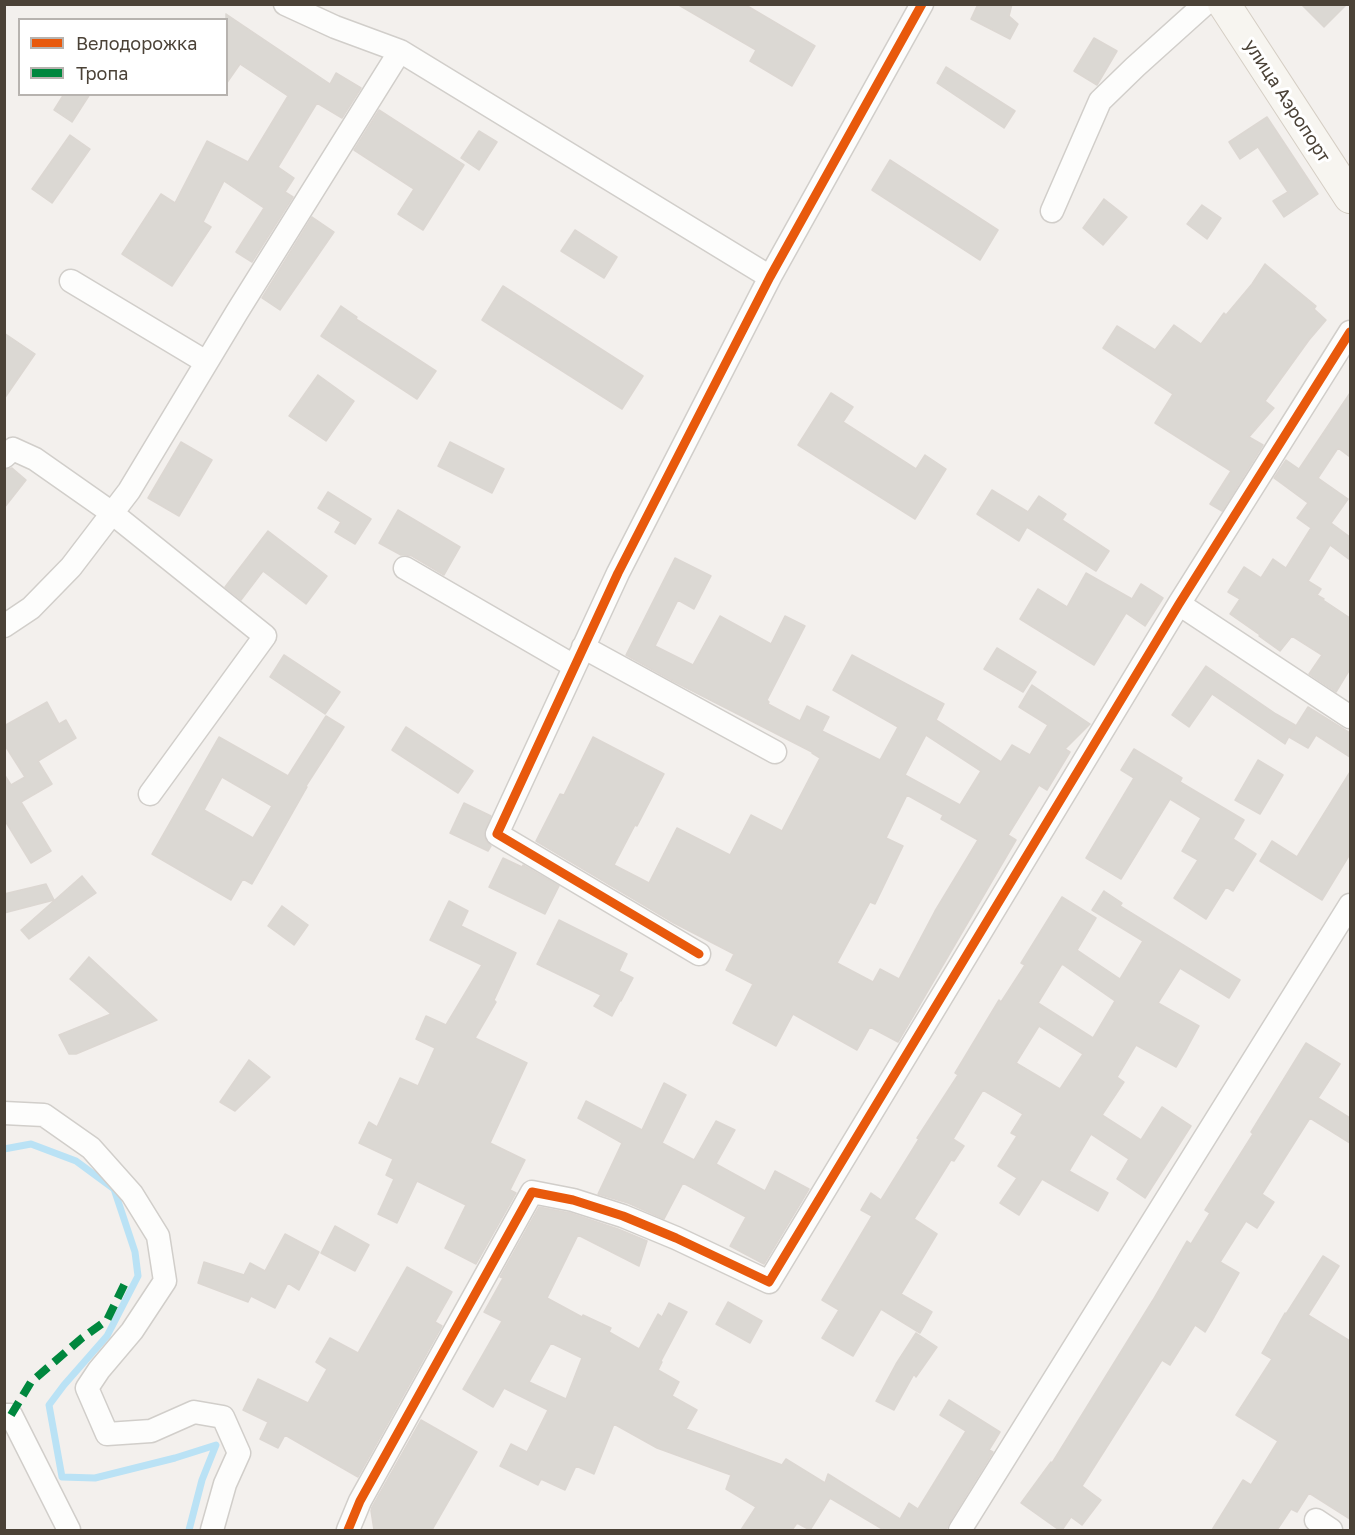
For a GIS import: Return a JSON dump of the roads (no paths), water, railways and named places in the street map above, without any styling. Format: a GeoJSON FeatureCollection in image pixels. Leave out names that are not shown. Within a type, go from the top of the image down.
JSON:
{"type":"FeatureCollection","features":[{"type":"Feature","properties":{"kind":"main road","name":"улица Аэропорт"},"geometry":{"type":"LineString","coordinates":[[1224,4],[1350,197]]}},
{"type":"Feature","properties":{"kind":"street"},"geometry":{"type":"LineString","coordinates":[[285,4],[335,27],[400,51],[770,277]]}},
{"type":"Feature","properties":{"kind":"street"},"geometry":{"type":"LineString","coordinates":[[699,954],[497,834],[618,573],[770,277],[922,4]]}},
{"type":"Feature","properties":{"kind":"street"},"geometry":{"type":"LineString","coordinates":[[1052,211],[1100,101],[1205,4]]}},
{"type":"Feature","properties":{"kind":"street"},"geometry":{"type":"LineString","coordinates":[[4,626],[32,608],[71,567],[129,491],[206,362],[400,51]]}},
{"type":"Feature","properties":{"kind":"street"},"geometry":{"type":"LineString","coordinates":[[71,281],[206,362]]}},
{"type":"Feature","properties":{"kind":"street"},"geometry":{"type":"LineString","coordinates":[[348,1530],[360,1502],[532,1192],[573,1200],[623,1216],[769,1282],[1179,604],[1350,332]]}},
{"type":"Feature","properties":{"kind":"street"},"geometry":{"type":"LineString","coordinates":[[4,457],[13,449],[35,459],[112,513],[266,636],[150,794]]}},
{"type":"Feature","properties":{"kind":"street"},"geometry":{"type":"LineString","coordinates":[[405,568],[579,657],[776,752]]}},
{"type":"Feature","properties":{"kind":"street"},"geometry":{"type":"LineString","coordinates":[[1179,604],[1350,717]]}},
{"type":"Feature","properties":{"kind":"street"},"geometry":{"type":"LineString","coordinates":[[960,1530],[1350,905]]}},
{"type":"Feature","properties":{"kind":"street"},"geometry":{"type":"LineString","coordinates":[[4,1113],[44,1115],[91,1148],[132,1194],[158,1236],[165,1281],[132,1332],[99,1370],[87,1388],[106,1434],[151,1431],[194,1412],[223,1417],[239,1453],[225,1484],[212,1530]]}},
{"type":"Feature","properties":{"kind":"street"},"geometry":{"type":"LineString","coordinates":[[4,1415],[11,1415],[69,1530]]}},
{"type":"Feature","properties":{"kind":"waterway"},"geometry":{"type":"LineString","coordinates":[[4,1149],[31,1144],[76,1161],[114,1189],[135,1252],[138,1276],[107,1336],[49,1405],[62,1477],[95,1478],[216,1445],[202,1480],[189,1530]]}}]}
